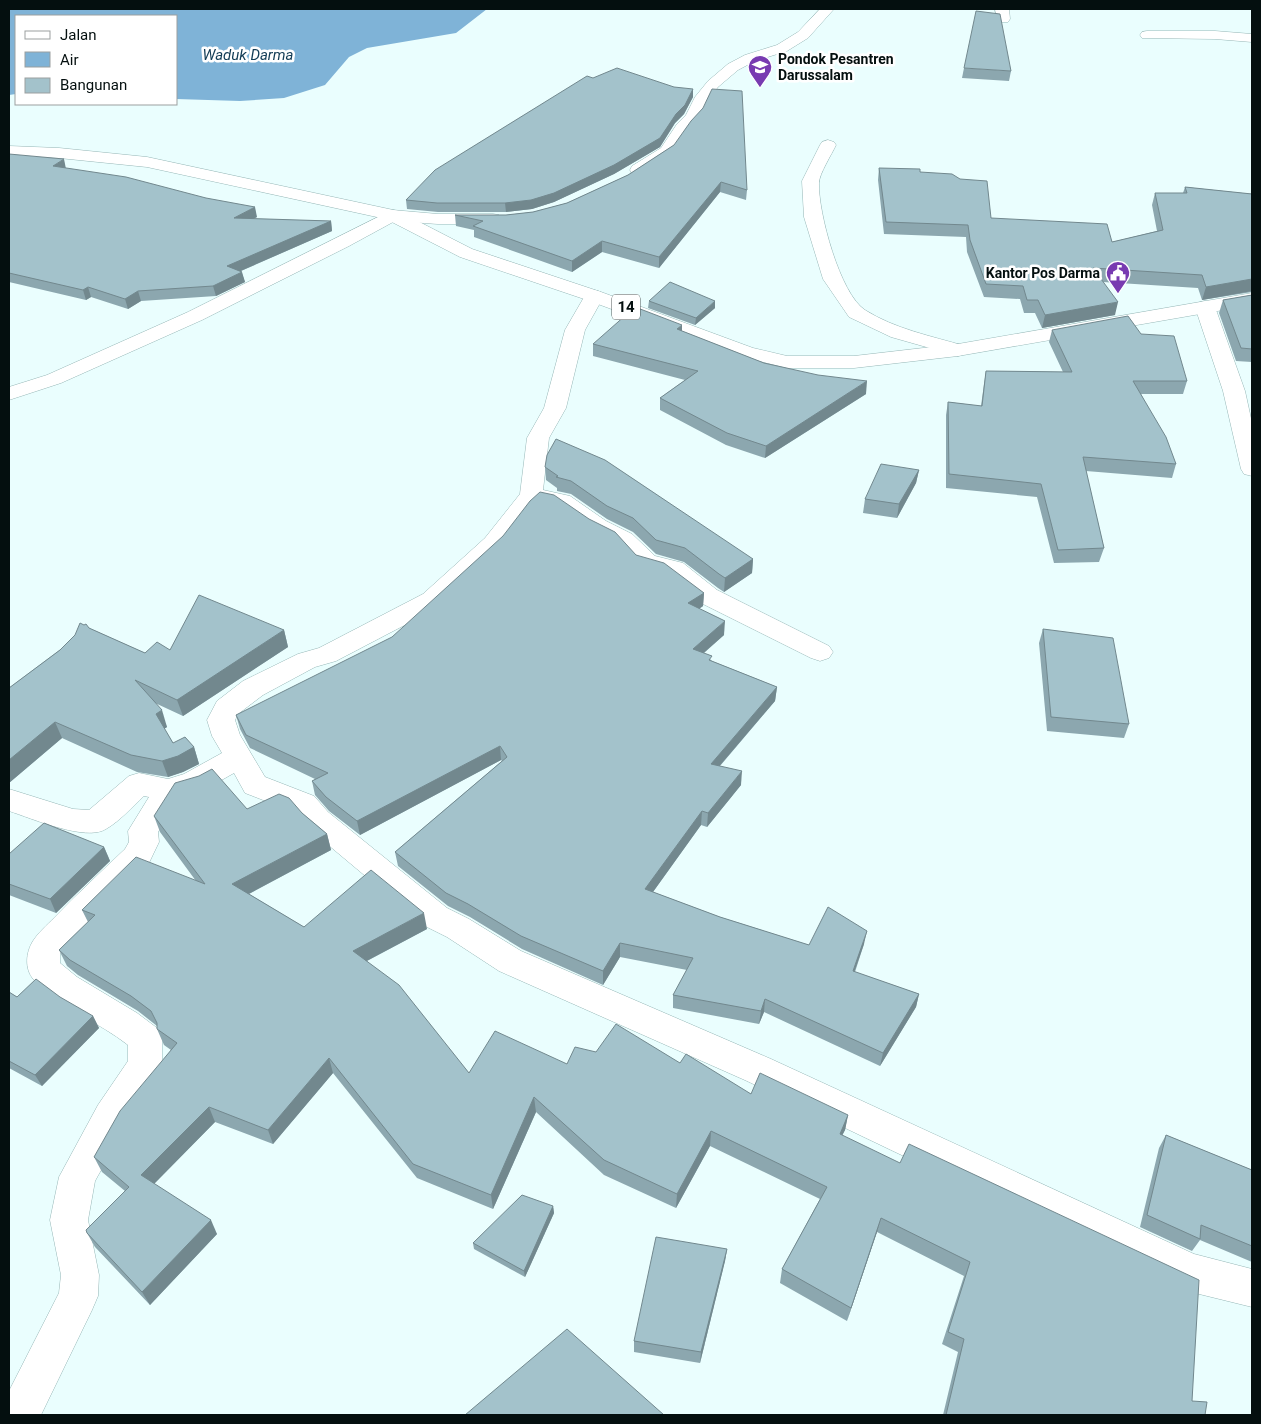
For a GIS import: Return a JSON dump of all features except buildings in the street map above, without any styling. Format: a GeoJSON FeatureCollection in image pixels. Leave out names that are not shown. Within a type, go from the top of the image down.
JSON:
{"type":"FeatureCollection","features":[{"type":"Feature","properties":{"kind":"main road"},"geometry":{"type":"LineString","coordinates":[[621,180],[668,151],[683,127],[693,117],[700,100],[713,84],[726,73],[750,58],[782,48],[803,35],[827,9]]}},
{"type":"Feature","properties":{"kind":"main road"},"geometry":{"type":"LineString","coordinates":[[1147,35],[1215,35],[1252,38]]}},
{"type":"Feature","properties":{"kind":"main road"},"geometry":{"type":"LineString","coordinates":[[828,144],[810,181],[813,218],[832,279],[856,313],[898,334],[958,350]]}},
{"type":"Feature","properties":{"kind":"main road","name":"14"},"geometry":{"type":"LineString","coordinates":[[9,152],[59,153],[147,162],[392,215],[466,253],[594,296],[746,352],[787,362],[854,362],[958,350],[1252,299]]}},
{"type":"Feature","properties":{"kind":"main road"},"geometry":{"type":"LineString","coordinates":[[9,394],[54,379],[196,316],[343,242],[392,215],[438,219],[506,220]]}},
{"type":"Feature","properties":{"kind":"main road"},"geometry":{"type":"LineString","coordinates":[[594,296],[574,330],[555,408],[538,438],[531,495],[494,543],[432,600],[327,655],[307,660],[254,688],[227,708],[221,720],[226,736],[240,757],[254,785],[304,804],[318,820],[436,917],[458,928],[510,960],[768,1074],[1191,1273],[1252,1288]]}},
{"type":"Feature","properties":{"kind":"main road"},"geometry":{"type":"LineString","coordinates":[[1205,307],[1234,391],[1252,469]]}},
{"type":"Feature","properties":{"kind":"main road"},"geometry":{"type":"LineString","coordinates":[[531,495],[562,501],[598,526],[624,539],[646,562],[674,569],[708,596],[820,652]]}},
{"type":"Feature","properties":{"kind":"main road"},"geometry":{"type":"LineString","coordinates":[[9,800],[73,820],[95,822],[139,784],[168,790],[194,782],[240,757]]}},
{"type":"Feature","properties":{"kind":"main road"},"geometry":{"type":"LineString","coordinates":[[19,1415],[78,1296],[80,1275],[69,1220],[77,1177],[145,1064],[146,1039],[125,1023],[65,987],[44,969],[43,960],[46,949],[85,906],[137,857],[144,842],[144,831],[168,790]]}},
{"type":"Feature","properties":{"kind":"water","name":"Waduk Darma"},"geometry":{"type":"Polygon","coordinates":[[[9,9],[487,9],[456,33],[367,48],[349,57],[325,85],[284,98],[240,101],[178,99],[178,15],[15,15],[15,94],[9,95],[9,9]]]}},
{"type":"Feature","properties":{"kind":"place","name":"Pondok Pesantren Darussalam"},"geometry":{"type":"Point","coordinates":[760,88]}},
{"type":"Feature","properties":{"kind":"place","name":"Kantor Pos Darma"},"geometry":{"type":"Point","coordinates":[1118,294]}}]}
